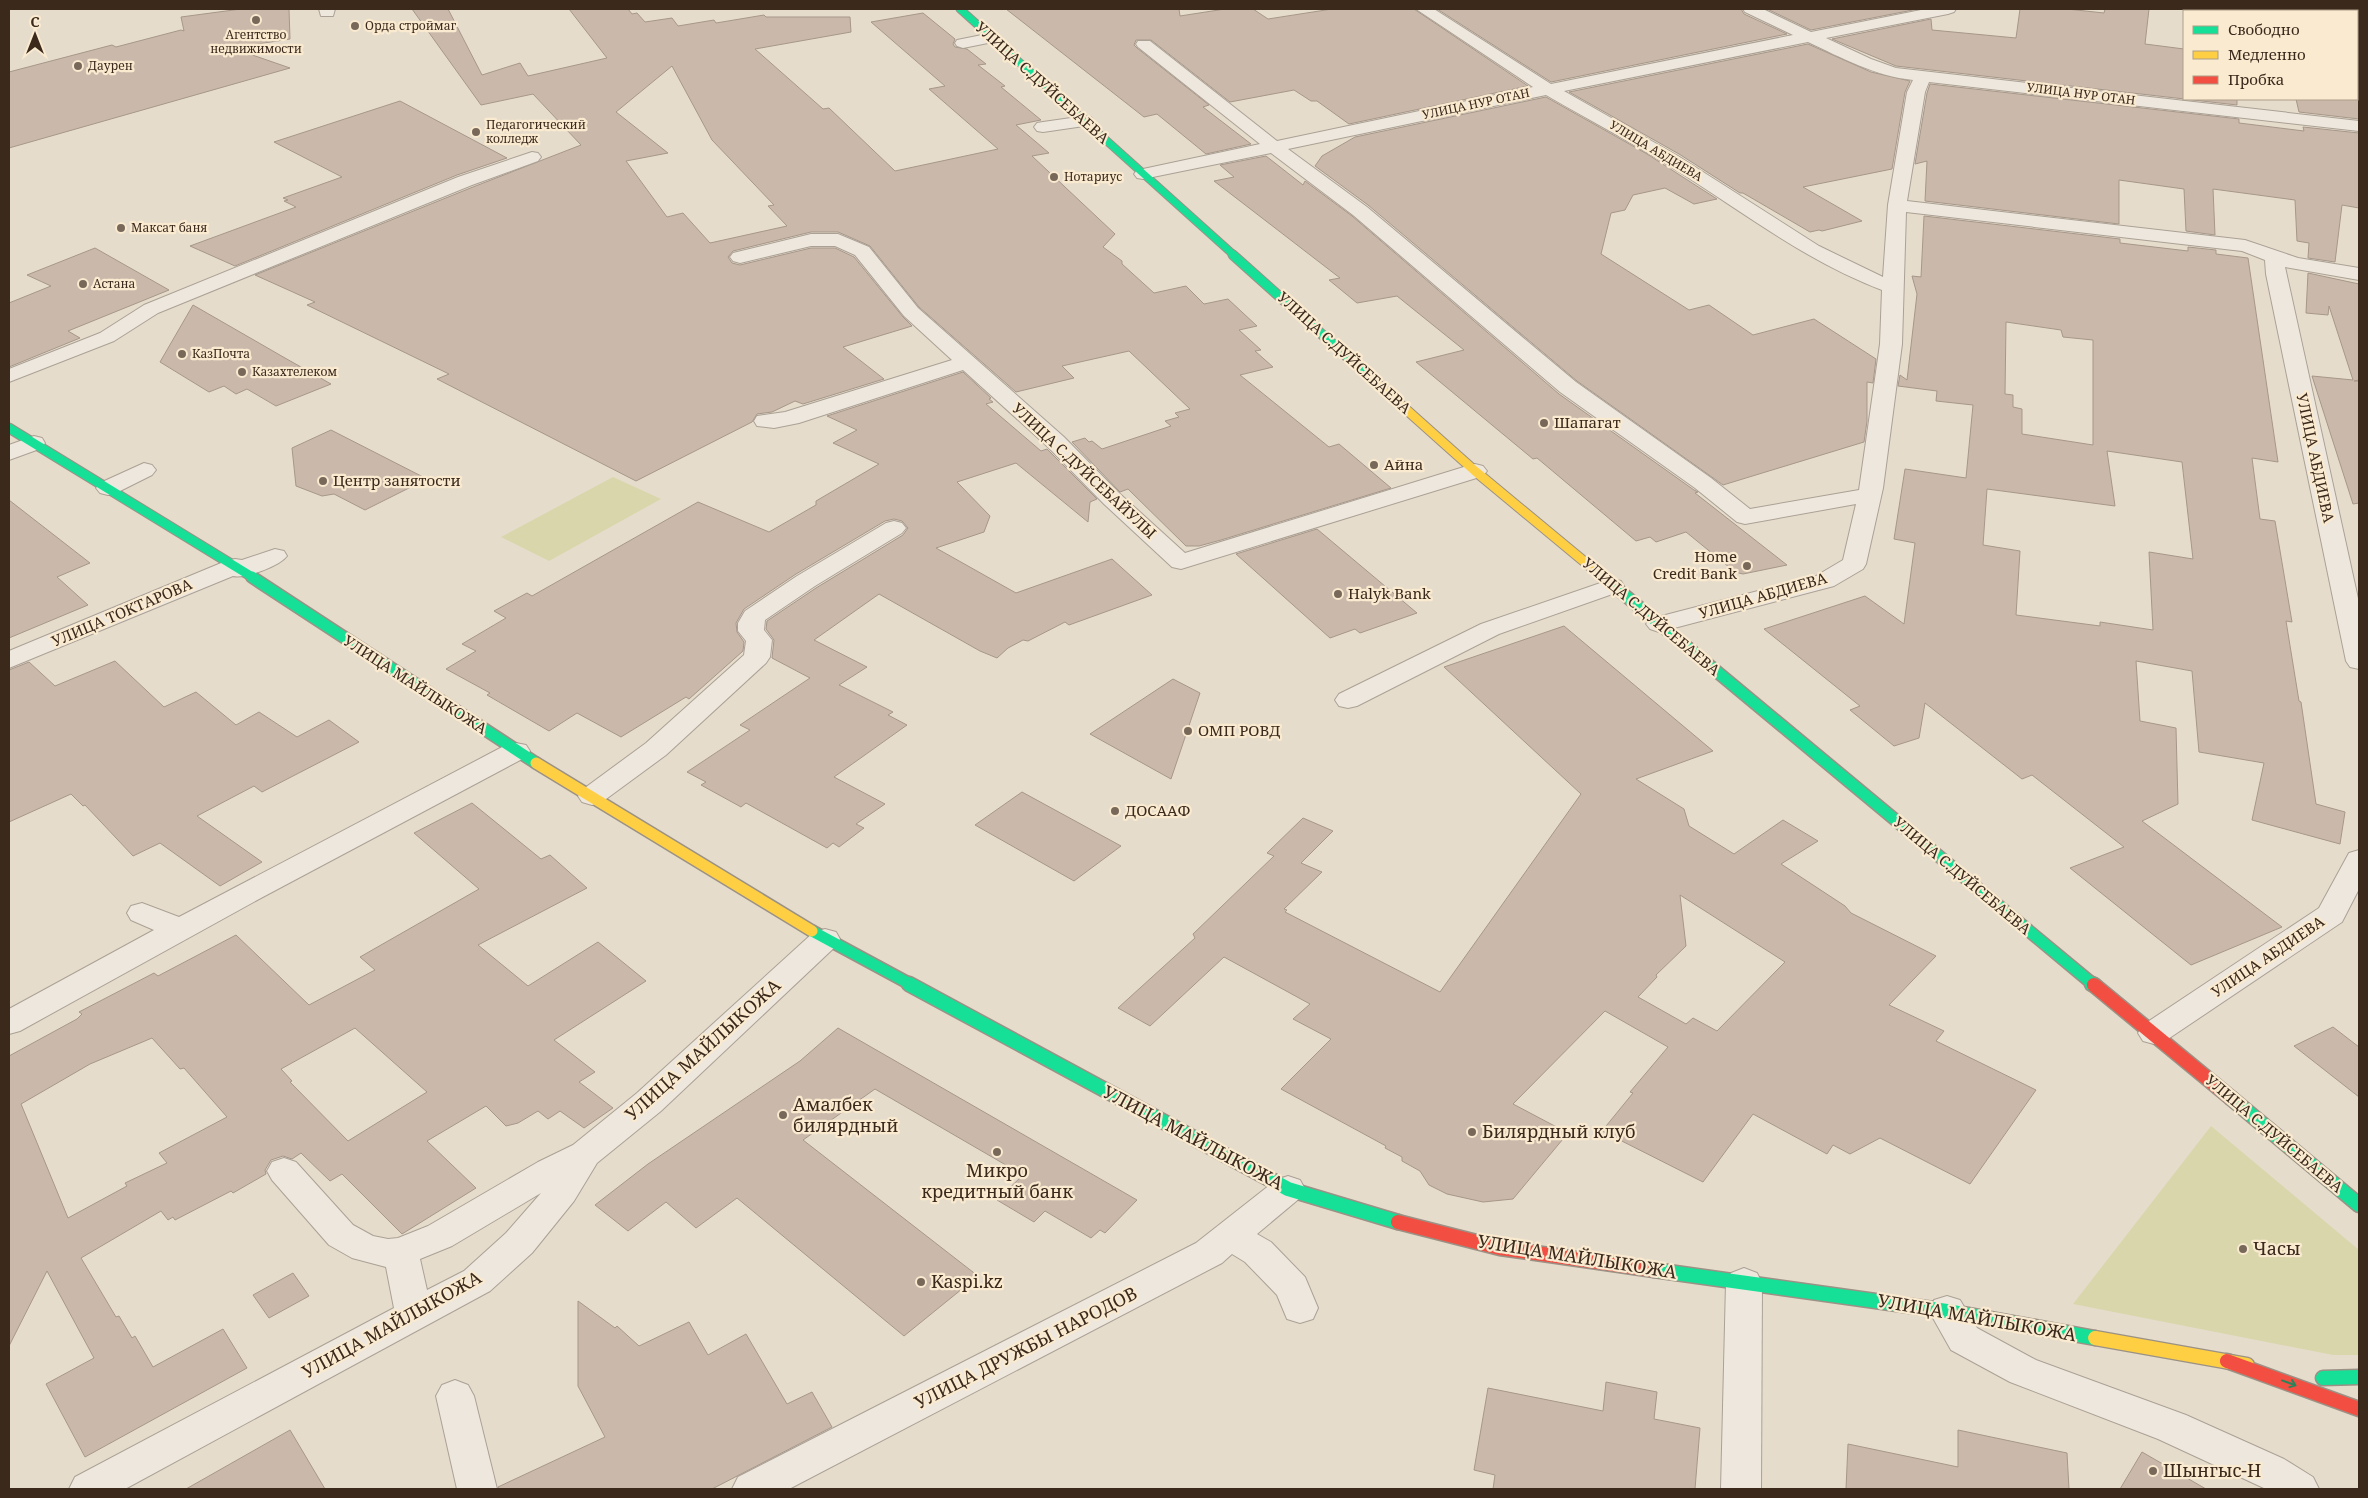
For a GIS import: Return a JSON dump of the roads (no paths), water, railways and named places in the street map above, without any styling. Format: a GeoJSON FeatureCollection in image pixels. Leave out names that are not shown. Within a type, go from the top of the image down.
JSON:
{"type":"FeatureCollection","features":[{"type":"Feature","properties":{"kind":"main road","name":"УЛИЦА С.ДУЙСЕБАЕВА"},"geometry":{"type":"LineString","coordinates":[[960,9],[1475,471],[2359,1205]]}},
{"type":"Feature","properties":{"kind":"main road","name":"УЛИЦА МАЙЛЫКОЖА"},"geometry":{"type":"LineString","coordinates":[[9,428],[237,568],[516,751],[825,939],[1288,1189],[1393,1221],[1500,1248],[1948,1311],[2294,1373]]}},
{"type":"Feature","properties":{"kind":"main road"},"geometry":{"type":"LineString","coordinates":[[2227,1361],[2359,1408]]}},
{"type":"Feature","properties":{"kind":"main road"},"geometry":{"type":"LineString","coordinates":[[2359,1377],[2318,1377],[2359,1388]]}},
{"type":"Feature","properties":{"kind":"street","name":"УЛИЦА АБДИЕВА"},"geometry":{"type":"LineString","coordinates":[[1424,9],[1549,89],[1672,160],[1809,249],[1868,279],[1892,287]]}},
{"type":"Feature","properties":{"kind":"street","name":"УЛИЦА НУР ОТАН"},"geometry":{"type":"LineString","coordinates":[[1751,9],[1809,38],[1877,68],[1893,73],[2359,126]]}},
{"type":"Feature","properties":{"kind":"street","name":"УЛИЦА НУР ОТАН"},"geometry":{"type":"LineString","coordinates":[[1143,174],[1549,89],[1948,9]]}},
{"type":"Feature","properties":{"kind":"street"},"geometry":{"type":"LineString","coordinates":[[2342,9],[2359,10]]}},
{"type":"Feature","properties":{"kind":"street"},"geometry":{"type":"LineString","coordinates":[[964,43],[992,38]]}},
{"type":"Feature","properties":{"kind":"street"},"geometry":{"type":"LineString","coordinates":[[1144,44],[1273,146],[1360,211],[1568,387],[1704,483],[1745,517],[1869,495]]}},
{"type":"Feature","properties":{"kind":"street","name":"УЛИЦА АБДИЕВА"},"geometry":{"type":"LineString","coordinates":[[1659,624],[1825,581],[1854,564],[1869,495],[1891,344],[1897,205],[1916,92],[1923,76]]}},
{"type":"Feature","properties":{"kind":"street"},"geometry":{"type":"LineString","coordinates":[[1043,128],[1085,122]]}},
{"type":"Feature","properties":{"kind":"street"},"geometry":{"type":"LineString","coordinates":[[9,376],[106,337],[151,309],[465,181],[532,156]]}},
{"type":"Feature","properties":{"kind":"street"},"geometry":{"type":"LineString","coordinates":[[1897,205],[2245,246],[2294,263],[2359,274]]}},
{"type":"Feature","properties":{"kind":"street","name":"УЛИЦА С.ДУЙСЕБАЙУЛЫ"},"geometry":{"type":"LineString","coordinates":[[740,258],[811,240],[838,240],[862,251],[911,312],[1056,442],[1112,499],[1181,562],[1475,471]]}},
{"type":"Feature","properties":{"kind":"street","name":"УЛИЦА АБДИЕВА"},"geometry":{"type":"LineString","coordinates":[[2275,256],[2280,294],[2359,660]]}},
{"type":"Feature","properties":{"kind":"street"},"geometry":{"type":"LineString","coordinates":[[765,420],[779,421],[798,417],[828,405],[967,362]]}},
{"type":"Feature","properties":{"kind":"street"},"geometry":{"type":"LineString","coordinates":[[9,453],[34,443]]}},
{"type":"Feature","properties":{"kind":"street"},"geometry":{"type":"LineString","coordinates":[[108,488],[144,470]]}},
{"type":"Feature","properties":{"kind":"street"},"geometry":{"type":"LineString","coordinates":[[592,796],[656,749],[757,656],[759,640],[751,631],[754,616],[813,576],[894,528]]}},
{"type":"Feature","properties":{"kind":"street","name":"УЛИЦА ТОКТАРОВА"},"geometry":{"type":"LineString","coordinates":[[9,660],[237,568],[275,556]]}},
{"type":"Feature","properties":{"kind":"street"},"geometry":{"type":"LineString","coordinates":[[1348,700],[1428,670],[1490,629],[1612,586]]}},
{"type":"Feature","properties":{"kind":"street"},"geometry":{"type":"LineString","coordinates":[[9,1023],[516,751]]}},
{"type":"Feature","properties":{"kind":"street","name":"УЛИЦА АБДИЕВА"},"geometry":{"type":"LineString","coordinates":[[2154,1033],[2331,915],[2359,860]]}},
{"type":"Feature","properties":{"kind":"street"},"geometry":{"type":"LineString","coordinates":[[142,913],[180,930]]}},
{"type":"Feature","properties":{"kind":"street","name":"УЛИЦА МАЙЛЫКОЖА"},"geometry":{"type":"LineString","coordinates":[[89,1489],[477,1282],[519,1243],[562,1192],[585,1154],[649,1102],[825,939]]}},
{"type":"Feature","properties":{"kind":"street"},"geometry":{"type":"LineString","coordinates":[[284,1171],[341,1235],[365,1248],[388,1253],[401,1252],[440,1236],[550,1171],[585,1154]]}},
{"type":"Feature","properties":{"kind":"street","name":"УЛИЦА ДРУЖБЫ НАРОДОВ"},"geometry":{"type":"LineString","coordinates":[[752,1489],[1210,1253],[1288,1189]]}},
{"type":"Feature","properties":{"kind":"street"},"geometry":{"type":"LineString","coordinates":[[1230,1236],[1258,1252],[1292,1287],[1300,1308]]}},
{"type":"Feature","properties":{"kind":"street"},"geometry":{"type":"LineString","coordinates":[[401,1252],[414,1314]]}},
{"type":"Feature","properties":{"kind":"street"},"geometry":{"type":"LineString","coordinates":[[1741,1489],[1744,1283]]}},
{"type":"Feature","properties":{"kind":"street"},"geometry":{"type":"LineString","coordinates":[[1948,1311],[1964,1338],[2023,1371],[2172,1427],[2270,1471],[2298,1489]]}},
{"type":"Feature","properties":{"kind":"street"},"geometry":{"type":"LineString","coordinates":[[455,1396],[477,1489]]}},
{"type":"Feature","properties":{"kind":"place","name":"Агентство недвижимости"},"geometry":{"type":"Point","coordinates":[256,20]}},
{"type":"Feature","properties":{"kind":"place","name":"Орда строймаг"},"geometry":{"type":"Point","coordinates":[355,26]}},
{"type":"Feature","properties":{"kind":"place","name":"Даурен"},"geometry":{"type":"Point","coordinates":[78,66]}},
{"type":"Feature","properties":{"kind":"place","name":"Педагогический колледж"},"geometry":{"type":"Point","coordinates":[476,132]}},
{"type":"Feature","properties":{"kind":"place","name":"Нотариус"},"geometry":{"type":"Point","coordinates":[1054,177]}},
{"type":"Feature","properties":{"kind":"place","name":"Максат баня"},"geometry":{"type":"Point","coordinates":[121,228]}},
{"type":"Feature","properties":{"kind":"place","name":"Астана"},"geometry":{"type":"Point","coordinates":[83,284]}},
{"type":"Feature","properties":{"kind":"place","name":"КазПочта"},"geometry":{"type":"Point","coordinates":[182,354]}},
{"type":"Feature","properties":{"kind":"place","name":"Казахтелеком"},"geometry":{"type":"Point","coordinates":[242,372]}},
{"type":"Feature","properties":{"kind":"place","name":"Шапагат"},"geometry":{"type":"Point","coordinates":[1544,423]}},
{"type":"Feature","properties":{"kind":"place","name":"Айна"},"geometry":{"type":"Point","coordinates":[1374,465]}},
{"type":"Feature","properties":{"kind":"place","name":"Центр занятости"},"geometry":{"type":"Point","coordinates":[323,481]}},
{"type":"Feature","properties":{"kind":"place","name":"Home Credit Bank"},"geometry":{"type":"Point","coordinates":[1747,566]}},
{"type":"Feature","properties":{"kind":"place","name":"Halyk Bank"},"geometry":{"type":"Point","coordinates":[1338,594]}},
{"type":"Feature","properties":{"kind":"place","name":"ОМП РОВД"},"geometry":{"type":"Point","coordinates":[1188,731]}},
{"type":"Feature","properties":{"kind":"place","name":"ДОСААФ"},"geometry":{"type":"Point","coordinates":[1115,811]}},
{"type":"Feature","properties":{"kind":"place","name":"Амалбек билярдный"},"geometry":{"type":"Point","coordinates":[783,1115]}},
{"type":"Feature","properties":{"kind":"place","name":"Билярдный клуб"},"geometry":{"type":"Point","coordinates":[1472,1132]}},
{"type":"Feature","properties":{"kind":"place","name":"Микро кредитный банк"},"geometry":{"type":"Point","coordinates":[997,1152]}},
{"type":"Feature","properties":{"kind":"place","name":"Часы"},"geometry":{"type":"Point","coordinates":[2243,1249]}},
{"type":"Feature","properties":{"kind":"place","name":"Kaspi.kz"},"geometry":{"type":"Point","coordinates":[921,1282]}},
{"type":"Feature","properties":{"kind":"place","name":"Шынгыс-Н"},"geometry":{"type":"Point","coordinates":[2153,1471]}}]}
